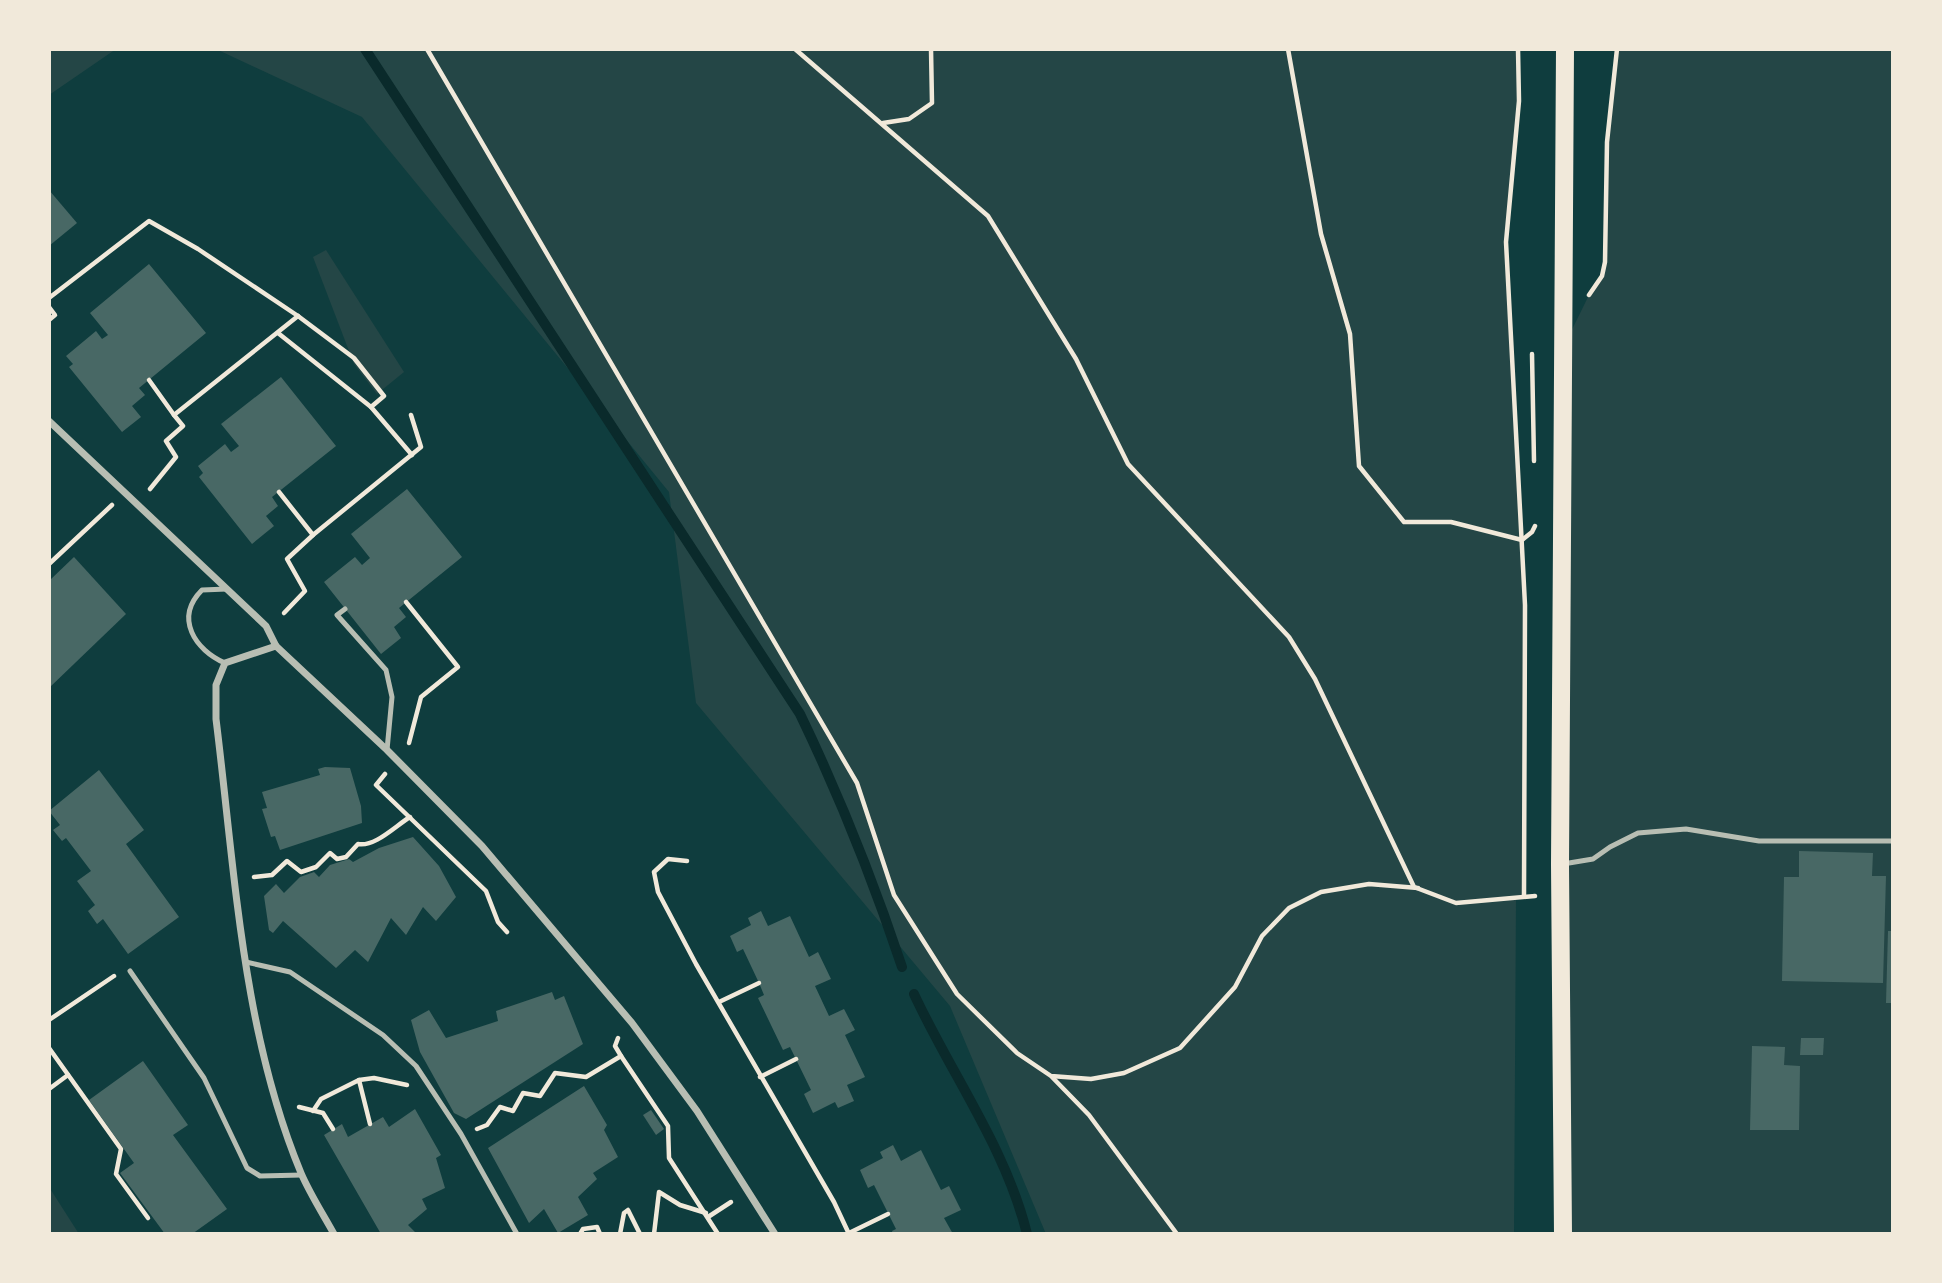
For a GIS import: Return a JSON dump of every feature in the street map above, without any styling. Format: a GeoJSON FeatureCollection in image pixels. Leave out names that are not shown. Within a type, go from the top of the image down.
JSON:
{"type":"FeatureCollection","features":[{"type":"Feature","properties":{"kind":"main road"},"geometry":{"type":"LineString","coordinates":[[1563,1234],[1560,864],[1565,49]]}},
{"type":"Feature","properties":{"kind":"street"},"geometry":{"type":"LineString","coordinates":[[50,424],[266,626],[276,646],[387,750],[482,846],[632,1023],[697,1111],[775,1234]]}},
{"type":"Feature","properties":{"kind":"street"},"geometry":{"type":"LineString","coordinates":[[276,646],[225,663],[216,685],[216,719],[246,962],[266,1063],[302,1175],[334,1234]]}},
{"type":"Feature","properties":{"kind":"lane"},"geometry":{"type":"LineString","coordinates":[[225,663],[210,656],[198,645],[190,631],[188,617],[194,597],[202,590],[227,589]]}},
{"type":"Feature","properties":{"kind":"lane"},"geometry":{"type":"LineString","coordinates":[[345,608],[337,615],[386,670],[393,697],[387,750]]}},
{"type":"Feature","properties":{"kind":"lane"},"geometry":{"type":"LineString","coordinates":[[1560,864],[1593,859],[1610,846],[1638,833],[1686,829],[1759,841],[1893,841]]}},
{"type":"Feature","properties":{"kind":"lane"},"geometry":{"type":"LineString","coordinates":[[246,962],[290,972],[383,1035],[416,1066],[461,1134],[517,1234]]}},
{"type":"Feature","properties":{"kind":"lane"},"geometry":{"type":"LineString","coordinates":[[130,971],[218,1103],[247,1168],[260,1176],[302,1175]]}},
{"type":"Feature","properties":{"kind":"path"},"geometry":{"type":"LineString","coordinates":[[427,49],[857,783],[894,895],[957,994],[1017,1053],[1051,1076],[1089,1115],[1177,1234]]}},
{"type":"Feature","properties":{"kind":"path"},"geometry":{"type":"LineString","coordinates":[[795,49],[988,216],[1076,359],[1128,464],[1289,636],[1315,679],[1414,887],[1456,903],[1524,895],[1525,605],[1506,242],[1519,101],[1518,49]]}},
{"type":"Feature","properties":{"kind":"path"},"geometry":{"type":"LineString","coordinates":[[882,123],[909,120],[932,103],[931,49]]}},
{"type":"Feature","properties":{"kind":"path"},"geometry":{"type":"LineString","coordinates":[[1288,49],[1321,234],[1350,334],[1359,466],[1404,522],[1451,522],[1522,540]]}},
{"type":"Feature","properties":{"kind":"path"},"geometry":{"type":"LineString","coordinates":[[1589,295],[1602,276],[1605,262],[1607,142],[1618,49]]}},
{"type":"Feature","properties":{"kind":"path"},"geometry":{"type":"LineString","coordinates":[[49,298],[149,220],[198,249],[298,316],[354,358],[384,396],[371,407]]}},
{"type":"Feature","properties":{"kind":"path"},"geometry":{"type":"LineString","coordinates":[[49,307],[55,315],[49,320]]}},
{"type":"Feature","properties":{"kind":"path"},"geometry":{"type":"LineString","coordinates":[[174,415],[298,316]]}},
{"type":"Feature","properties":{"kind":"path"},"geometry":{"type":"LineString","coordinates":[[278,333],[371,407],[412,455]]}},
{"type":"Feature","properties":{"kind":"path"},"geometry":{"type":"LineString","coordinates":[[1532,354],[1535,474]]}},
{"type":"Feature","properties":{"kind":"path"},"geometry":{"type":"LineString","coordinates":[[136,505],[176,457],[166,441],[183,426],[149,380]]}},
{"type":"Feature","properties":{"kind":"path"},"geometry":{"type":"LineString","coordinates":[[284,613],[305,591],[287,559],[421,447],[411,415]]}},
{"type":"Feature","properties":{"kind":"path"},"geometry":{"type":"LineString","coordinates":[[279,492],[313,536]]}},
{"type":"Feature","properties":{"kind":"path"},"geometry":{"type":"LineString","coordinates":[[49,564],[124,494]]}},
{"type":"Feature","properties":{"kind":"path"},"geometry":{"type":"LineString","coordinates":[[1522,540],[1532,532],[1536,522]]}},
{"type":"Feature","properties":{"kind":"path"},"geometry":{"type":"LineString","coordinates":[[406,602],[458,667],[421,697],[409,744]]}},
{"type":"Feature","properties":{"kind":"path"},"geometry":{"type":"LineString","coordinates":[[387,772],[376,785],[486,891],[498,922],[507,932]]}},
{"type":"Feature","properties":{"kind":"path"},"geometry":{"type":"LineString","coordinates":[[236,879],[272,875],[287,861],[301,872],[316,867],[330,853],[337,859],[346,857],[358,844],[366,845],[378,841],[383,834],[410,817]]}},
{"type":"Feature","properties":{"kind":"path"},"geometry":{"type":"LineString","coordinates":[[687,861],[668,859],[654,872],[658,892],[760,1077],[834,1202],[849,1233],[888,1214]]}},
{"type":"Feature","properties":{"kind":"path"},"geometry":{"type":"LineString","coordinates":[[1051,1076],[1091,1079],[1124,1073],[1180,1048],[1235,986],[1262,936],[1289,908],[1321,892],[1369,884],[1418,888]]}},
{"type":"Feature","properties":{"kind":"path"},"geometry":{"type":"LineString","coordinates":[[49,1020],[122,971]]}},
{"type":"Feature","properties":{"kind":"path"},"geometry":{"type":"LineString","coordinates":[[719,1002],[759,983]]}},
{"type":"Feature","properties":{"kind":"path"},"geometry":{"type":"LineString","coordinates":[[620,1034],[615,1046],[668,1126],[669,1158],[718,1234]]}},
{"type":"Feature","properties":{"kind":"path"},"geometry":{"type":"LineString","coordinates":[[49,1048],[121,1149],[116,1174],[148,1218]]}},
{"type":"Feature","properties":{"kind":"path"},"geometry":{"type":"LineString","coordinates":[[461,1134],[487,1125],[500,1107],[513,1111],[523,1093],[540,1096],[555,1073],[586,1077],[621,1056]]}},
{"type":"Feature","properties":{"kind":"path"},"geometry":{"type":"LineString","coordinates":[[760,1077],[796,1059]]}},
{"type":"Feature","properties":{"kind":"path"},"geometry":{"type":"LineString","coordinates":[[49,1089],[68,1075]]}},
{"type":"Feature","properties":{"kind":"path"},"geometry":{"type":"LineString","coordinates":[[313,1111],[321,1099],[359,1080],[374,1078],[433,1091]]}},
{"type":"Feature","properties":{"kind":"path"},"geometry":{"type":"LineString","coordinates":[[359,1080],[370,1124]]}},
{"type":"Feature","properties":{"kind":"path"},"geometry":{"type":"LineString","coordinates":[[277,1102],[323,1113],[333,1129]]}},
{"type":"Feature","properties":{"kind":"path"},"geometry":{"type":"LineString","coordinates":[[654,1234],[659,1192],[680,1205],[707,1215]]}},
{"type":"Feature","properties":{"kind":"path"},"geometry":{"type":"LineString","coordinates":[[707,1215],[733,1200]]}},
{"type":"Feature","properties":{"kind":"path"},"geometry":{"type":"LineString","coordinates":[[620,1234],[624,1213],[628,1210],[640,1234]]}},
{"type":"Feature","properties":{"kind":"path"},"geometry":{"type":"LineString","coordinates":[[580,1234],[583,1229],[597,1227],[600,1234]]}},
{"type":"Feature","properties":{"kind":"shaded area"},"geometry":{"type":"Polygon","coordinates":[[[49,49],[116,49],[49,95],[49,49]]]}},
{"type":"Feature","properties":{"kind":"shaded area"},"geometry":{"type":"Polygon","coordinates":[[[216,49],[1518,49],[1519,101],[1506,242],[1525,605],[1524,896],[1516,897],[1514,1234],[1046,1234],[950,1006],[696,703],[669,492],[362,117],[216,49]]]}},
{"type":"Feature","properties":{"kind":"shaded area"},"geometry":{"type":"Polygon","coordinates":[[[1617,49],[1893,49],[1893,1234],[1563,1234],[1561,352],[1589,295],[1602,276],[1605,262],[1607,142],[1617,49]]]}},
{"type":"Feature","properties":{"kind":"shaded area"},"geometry":{"type":"Polygon","coordinates":[[[326,250],[404,372],[377,394],[354,364],[313,257],[326,250]]]}},
{"type":"Feature","properties":{"kind":"shaded area"},"geometry":{"type":"Polygon","coordinates":[[[49,1187],[79,1234],[49,1234],[49,1187]]]}},
{"type":"Feature","properties":{"kind":"building"},"geometry":{"type":"Polygon","coordinates":[[[49,190],[77,223],[49,246],[49,190]]]}},
{"type":"Feature","properties":{"kind":"building"},"geometry":{"type":"Polygon","coordinates":[[[149,264],[206,333],[139,388],[145,395],[132,406],[141,417],[122,432],[69,367],[73,364],[66,356],[96,331],[102,339],[108,335],[90,313],[149,264]]]}},
{"type":"Feature","properties":{"kind":"building"},"geometry":{"type":"Polygon","coordinates":[[[281,377],[336,446],[272,497],[278,506],[266,516],[274,526],[252,544],[199,477],[203,473],[198,466],[225,444],[231,452],[239,446],[221,424],[281,377]]]}},
{"type":"Feature","properties":{"kind":"building"},"geometry":{"type":"Polygon","coordinates":[[[407,489],[462,557],[399,608],[406,617],[394,627],[401,638],[381,654],[324,582],[355,557],[362,565],[370,558],[351,534],[407,489]]]}},
{"type":"Feature","properties":{"kind":"building"},"geometry":{"type":"Polygon","coordinates":[[[74,557],[126,614],[49,688],[49,581],[74,557]]]}},
{"type":"Feature","properties":{"kind":"building"},"geometry":{"type":"Polygon","coordinates":[[[350,768],[361,806],[362,823],[280,850],[275,836],[271,837],[262,809],[267,808],[262,792],[320,775],[318,769],[350,768]]]}},
{"type":"Feature","properties":{"kind":"building"},"geometry":{"type":"Polygon","coordinates":[[[99,770],[144,830],[126,844],[179,917],[128,954],[103,919],[97,924],[88,911],[95,905],[77,881],[91,871],[66,838],[62,841],[53,830],[60,825],[49,811],[99,770]]]}},
{"type":"Feature","properties":{"kind":"building"},"geometry":{"type":"Polygon","coordinates":[[[413,837],[439,866],[456,897],[436,921],[423,907],[406,935],[391,918],[368,962],[355,950],[336,968],[283,921],[273,933],[269,930],[264,896],[276,884],[284,893],[300,877],[314,872],[319,877],[330,865],[349,859],[353,862],[379,848],[413,837]]]}},
{"type":"Feature","properties":{"kind":"building"},"geometry":{"type":"Polygon","coordinates":[[[1799,851],[1873,853],[1872,876],[1886,876],[1883,983],[1782,981],[1784,877],[1799,877],[1799,851]]]}},
{"type":"Feature","properties":{"kind":"building"},"geometry":{"type":"Polygon","coordinates":[[[761,911],[768,926],[790,916],[809,957],[818,952],[831,979],[815,986],[829,1016],[844,1009],[855,1030],[845,1035],[865,1077],[847,1085],[854,1101],[838,1108],[835,1102],[813,1113],[804,1094],[811,1090],[790,1047],[783,1050],[758,998],[764,995],[759,983],[743,949],[737,952],[730,936],[751,925],[748,918],[761,911]]]}},
{"type":"Feature","properties":{"kind":"building"},"geometry":{"type":"Polygon","coordinates":[[[1888,931],[1893,931],[1893,1003],[1886,1003],[1888,931]]]}},
{"type":"Feature","properties":{"kind":"building"},"geometry":{"type":"Polygon","coordinates":[[[552,992],[555,1000],[564,996],[583,1044],[466,1119],[454,1113],[420,1052],[411,1020],[429,1010],[446,1038],[498,1021],[496,1011],[552,992]]]}},
{"type":"Feature","properties":{"kind":"building"},"geometry":{"type":"Polygon","coordinates":[[[1801,1038],[1824,1038],[1823,1055],[1800,1055],[1801,1038]]]}},
{"type":"Feature","properties":{"kind":"building"},"geometry":{"type":"Polygon","coordinates":[[[1752,1046],[1785,1047],[1784,1065],[1800,1066],[1799,1130],[1750,1130],[1752,1046]]]}},
{"type":"Feature","properties":{"kind":"building"},"geometry":{"type":"Polygon","coordinates":[[[143,1061],[188,1125],[173,1135],[227,1209],[192,1234],[165,1234],[120,1173],[134,1163],[89,1100],[143,1061]]]}},
{"type":"Feature","properties":{"kind":"building"},"geometry":{"type":"Polygon","coordinates":[[[584,1086],[607,1125],[604,1130],[618,1157],[593,1173],[597,1179],[578,1197],[588,1215],[558,1233],[544,1209],[529,1223],[488,1148],[584,1086]]]}},
{"type":"Feature","properties":{"kind":"building"},"geometry":{"type":"Polygon","coordinates":[[[415,1109],[441,1155],[436,1158],[445,1188],[422,1199],[427,1209],[408,1225],[417,1234],[381,1234],[324,1135],[342,1124],[348,1137],[383,1117],[389,1127],[415,1109]]]}},
{"type":"Feature","properties":{"kind":"building"},"geometry":{"type":"Polygon","coordinates":[[[651,1110],[664,1129],[656,1135],[643,1115],[651,1110]]]}},
{"type":"Feature","properties":{"kind":"building"},"geometry":{"type":"Polygon","coordinates":[[[893,1145],[901,1161],[921,1150],[941,1190],[949,1186],[961,1210],[944,1218],[953,1234],[893,1234],[892,1231],[896,1229],[874,1185],[868,1188],[860,1170],[883,1158],[880,1152],[893,1145]]]}},
{"type":"Feature","properties":{"kind":"waterway"},"geometry":{"type":"LineString","coordinates":[[365,49],[800,714],[855,839],[902,967]]}},
{"type":"Feature","properties":{"kind":"waterway"},"geometry":{"type":"LineString","coordinates":[[914,994],[992,1141],[1018,1202],[1027,1234]]}}]}
